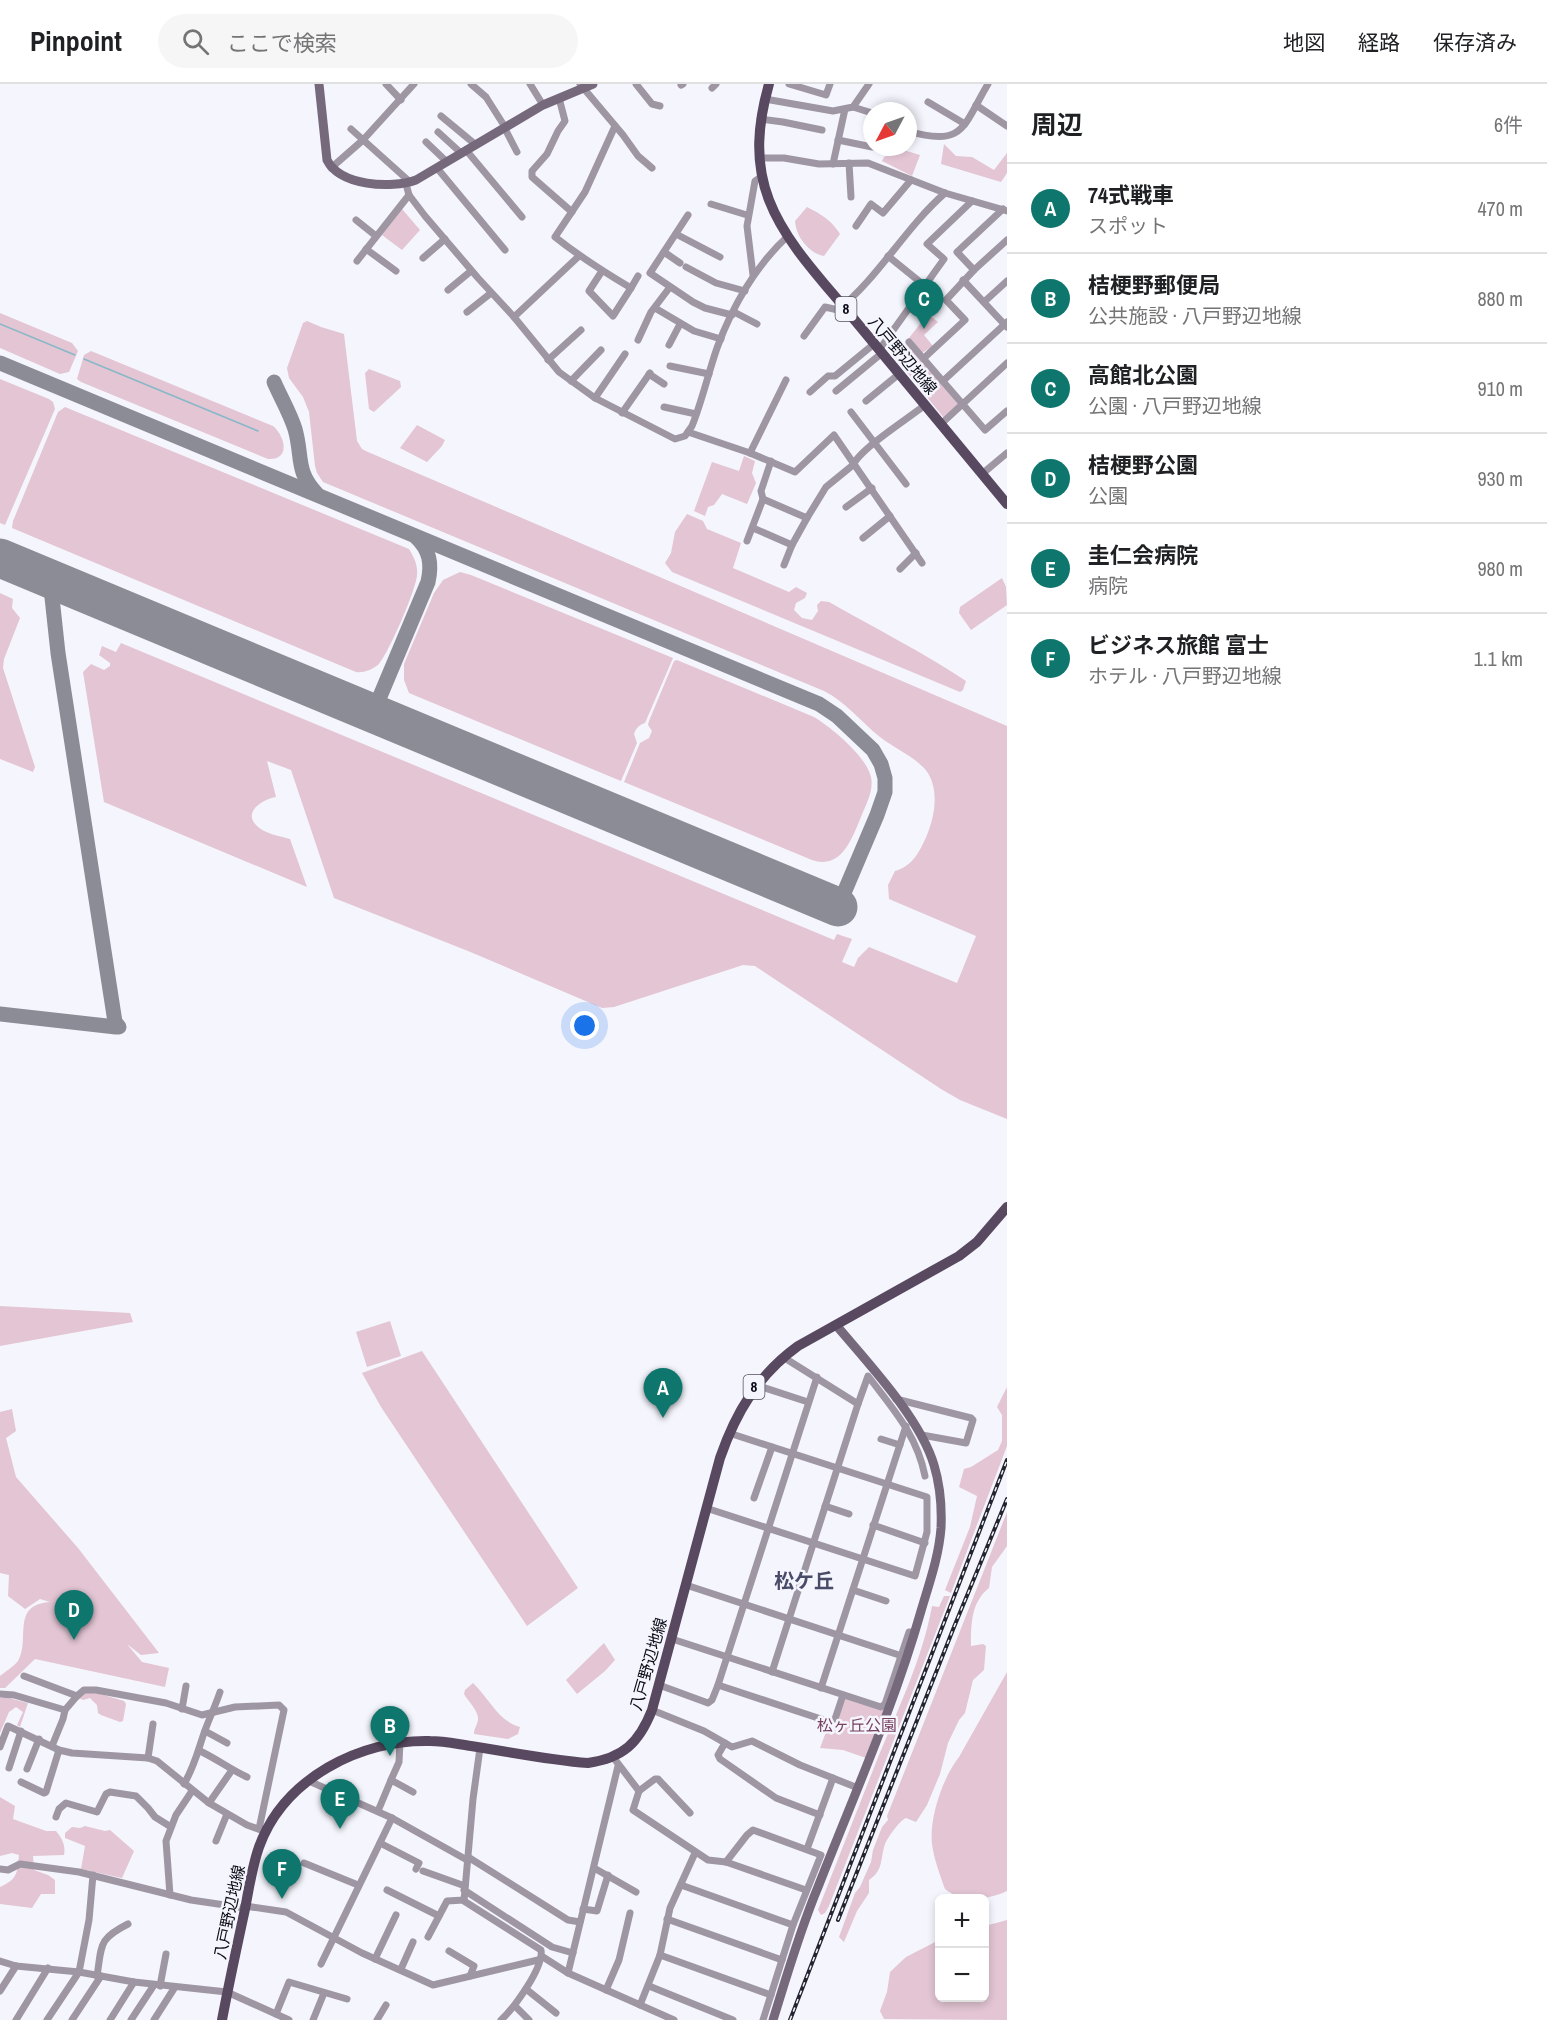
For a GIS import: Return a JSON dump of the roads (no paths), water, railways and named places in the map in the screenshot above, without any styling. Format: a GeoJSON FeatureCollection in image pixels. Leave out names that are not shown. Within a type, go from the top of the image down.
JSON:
{"type":"FeatureCollection","features":[{"type":"Feature","properties":{"kind":"main road","name":"八戸野辺地線"},"geometry":{"type":"LineString","coordinates":[[769,84],[760,119],[759,158],[768,199],[788,236],[878,349],[1007,504]]}},
{"type":"Feature","properties":{"kind":"main road","name":"八戸野辺地線"},"geometry":{"type":"LineString","coordinates":[[221,2018],[263,1830],[289,1799],[323,1770],[352,1755],[400,1742],[433,1741],[572,1762],[616,1762],[639,1736],[652,1710],[706,1508],[729,1433],[756,1385],[783,1357],[812,1337],[959,1256],[984,1235],[1007,1207]]}},
{"type":"Feature","properties":{"kind":"street"},"geometry":{"type":"LineString","coordinates":[[319,84],[327,160],[331,168],[336,173],[380,186],[408,183],[543,105],[581,86],[593,84]]}},
{"type":"Feature","properties":{"kind":"street"},"geometry":{"type":"LineString","coordinates":[[386,84],[401,100]]}},
{"type":"Feature","properties":{"kind":"street"},"geometry":{"type":"LineString","coordinates":[[331,168],[363,140],[414,84]]}},
{"type":"Feature","properties":{"kind":"street"},"geometry":{"type":"LineString","coordinates":[[471,84],[486,97],[505,127],[517,152]]}},
{"type":"Feature","properties":{"kind":"street"},"geometry":{"type":"LineString","coordinates":[[530,84],[543,105]]}},
{"type":"Feature","properties":{"kind":"street"},"geometry":{"type":"LineString","coordinates":[[636,84],[652,104],[660,106]]}},
{"type":"Feature","properties":{"kind":"street"},"geometry":{"type":"LineString","coordinates":[[795,85],[826,95],[830,84]]}},
{"type":"Feature","properties":{"kind":"street"},"geometry":{"type":"LineString","coordinates":[[853,107],[869,84]]}},
{"type":"Feature","properties":{"kind":"street"},"geometry":{"type":"LineString","coordinates":[[917,133],[940,138],[949,137],[961,130],[988,84]]}},
{"type":"Feature","properties":{"kind":"street"},"geometry":{"type":"LineString","coordinates":[[581,86],[638,156],[652,168]]}},
{"type":"Feature","properties":{"kind":"street"},"geometry":{"type":"LineString","coordinates":[[559,98],[565,121],[547,154],[532,171],[532,177],[572,212]]}},
{"type":"Feature","properties":{"kind":"street"},"geometry":{"type":"LineString","coordinates":[[765,99],[833,111],[853,107],[863,110]]}},
{"type":"Feature","properties":{"kind":"street"},"geometry":{"type":"LineString","coordinates":[[928,102],[965,124]]}},
{"type":"Feature","properties":{"kind":"street"},"geometry":{"type":"LineString","coordinates":[[976,105],[1007,126]]}},
{"type":"Feature","properties":{"kind":"street"},"geometry":{"type":"LineString","coordinates":[[833,164],[845,109]]}},
{"type":"Feature","properties":{"kind":"street"},"geometry":{"type":"LineString","coordinates":[[441,116],[476,145]]}},
{"type":"Feature","properties":{"kind":"street"},"geometry":{"type":"LineString","coordinates":[[760,119],[822,130]]}},
{"type":"Feature","properties":{"kind":"street"},"geometry":{"type":"LineString","coordinates":[[615,126],[585,192],[555,237],[579,256],[631,288]]}},
{"type":"Feature","properties":{"kind":"street"},"geometry":{"type":"LineString","coordinates":[[351,129],[408,183],[409,195],[548,360],[571,381],[595,398],[675,439],[685,436],[688,432],[721,339],[753,275],[766,257],[788,236]]}},
{"type":"Feature","properties":{"kind":"street"},"geometry":{"type":"LineString","coordinates":[[438,132],[464,152],[522,217]]}},
{"type":"Feature","properties":{"kind":"street"},"geometry":{"type":"LineString","coordinates":[[838,140],[863,145]]}},
{"type":"Feature","properties":{"kind":"street"},"geometry":{"type":"LineString","coordinates":[[426,142],[447,162]]}},
{"type":"Feature","properties":{"kind":"street"},"geometry":{"type":"LineString","coordinates":[[759,158],[784,158],[819,164],[868,163],[945,193],[1005,210]]}},
{"type":"Feature","properties":{"kind":"street"},"geometry":{"type":"LineString","coordinates":[[849,163],[851,197]]}},
{"type":"Feature","properties":{"kind":"street"},"geometry":{"type":"LineString","coordinates":[[437,168],[505,250]]}},
{"type":"Feature","properties":{"kind":"street"},"geometry":{"type":"LineString","coordinates":[[753,275],[747,215],[755,181],[762,176]]}},
{"type":"Feature","properties":{"kind":"street"},"geometry":{"type":"LineString","coordinates":[[856,226],[871,204],[883,213],[911,180]]}},
{"type":"Feature","properties":{"kind":"street"},"geometry":{"type":"LineString","coordinates":[[804,336],[825,307],[838,310],[843,306],[900,240],[945,193]]}},
{"type":"Feature","properties":{"kind":"street"},"geometry":{"type":"LineString","coordinates":[[357,261],[409,195]]}},
{"type":"Feature","properties":{"kind":"street"},"geometry":{"type":"LineString","coordinates":[[836,391],[878,349],[944,259],[927,244],[972,201]]}},
{"type":"Feature","properties":{"kind":"street"},"geometry":{"type":"LineString","coordinates":[[711,204],[747,215]]}},
{"type":"Feature","properties":{"kind":"street"},"geometry":{"type":"LineString","coordinates":[[974,270],[957,252],[1005,210]]}},
{"type":"Feature","properties":{"kind":"street"},"geometry":{"type":"LineString","coordinates":[[688,215],[650,273],[705,308],[733,314],[757,324]]}},
{"type":"Feature","properties":{"kind":"street"},"geometry":{"type":"LineString","coordinates":[[356,220],[376,237]]}},
{"type":"Feature","properties":{"kind":"street"},"geometry":{"type":"LineString","coordinates":[[676,234],[720,257]]}},
{"type":"Feature","properties":{"kind":"street"},"geometry":{"type":"LineString","coordinates":[[423,258],[445,239]]}},
{"type":"Feature","properties":{"kind":"street"},"geometry":{"type":"LineString","coordinates":[[924,358],[965,320],[946,300],[963,280],[1007,240]]}},
{"type":"Feature","properties":{"kind":"street"},"geometry":{"type":"LineString","coordinates":[[366,249],[396,271]]}},
{"type":"Feature","properties":{"kind":"street"},"geometry":{"type":"LineString","coordinates":[[664,252],[716,283],[745,291]]}},
{"type":"Feature","properties":{"kind":"street"},"geometry":{"type":"LineString","coordinates":[[514,317],[579,256]]}},
{"type":"Feature","properties":{"kind":"street"},"geometry":{"type":"LineString","coordinates":[[888,256],[925,286]]}},
{"type":"Feature","properties":{"kind":"street"},"geometry":{"type":"LineString","coordinates":[[448,290],[471,271]]}},
{"type":"Feature","properties":{"kind":"street"},"geometry":{"type":"LineString","coordinates":[[602,271],[589,291],[613,316],[638,276]]}},
{"type":"Feature","properties":{"kind":"street"},"geometry":{"type":"LineString","coordinates":[[943,381],[1006,324],[963,280]]}},
{"type":"Feature","properties":{"kind":"street"},"geometry":{"type":"LineString","coordinates":[[984,302],[1007,281]]}},
{"type":"Feature","properties":{"kind":"street"},"geometry":{"type":"LineString","coordinates":[[638,340],[655,308],[670,287]]}},
{"type":"Feature","properties":{"kind":"street"},"geometry":{"type":"LineString","coordinates":[[466,312],[491,292]]}},
{"type":"Feature","properties":{"kind":"street"},"geometry":{"type":"LineString","coordinates":[[655,308],[694,331],[721,339]]}},
{"type":"Feature","properties":{"kind":"street"},"geometry":{"type":"LineString","coordinates":[[669,345],[680,324]]}},
{"type":"Feature","properties":{"kind":"street"},"geometry":{"type":"LineString","coordinates":[[548,360],[581,330]]}},
{"type":"Feature","properties":{"kind":"street"},"geometry":{"type":"LineString","coordinates":[[909,342],[985,430],[1007,411]]}},
{"type":"Feature","properties":{"kind":"street"},"geometry":{"type":"LineString","coordinates":[[810,392],[828,376],[835,376],[878,349]]}},
{"type":"Feature","properties":{"kind":"street"},"geometry":{"type":"LineString","coordinates":[[571,381],[601,350]]}},
{"type":"Feature","properties":{"kind":"street"},"geometry":{"type":"LineString","coordinates":[[595,398],[625,354]]}},
{"type":"Feature","properties":{"kind":"street"},"geometry":{"type":"LineString","coordinates":[[941,424],[1007,363]]}},
{"type":"Feature","properties":{"kind":"street"},"geometry":{"type":"LineString","coordinates":[[670,366],[709,374]]}},
{"type":"Feature","properties":{"kind":"street"},"geometry":{"type":"LineString","coordinates":[[622,413],[650,374],[664,384]]}},
{"type":"Feature","properties":{"kind":"street"},"geometry":{"type":"LineString","coordinates":[[866,400],[899,374]]}},
{"type":"Feature","properties":{"kind":"street"},"geometry":{"type":"LineString","coordinates":[[750,453],[786,380]]}},
{"type":"Feature","properties":{"kind":"street"},"geometry":{"type":"LineString","coordinates":[[784,565],[792,545],[826,487],[874,444],[925,405]]}},
{"type":"Feature","properties":{"kind":"street"},"geometry":{"type":"LineString","coordinates":[[664,407],[696,414]]}},
{"type":"Feature","properties":{"kind":"street"},"geometry":{"type":"LineString","coordinates":[[851,412],[906,484]]}},
{"type":"Feature","properties":{"kind":"street"},"geometry":{"type":"LineString","coordinates":[[688,432],[750,453],[795,472],[834,435],[922,563]]}},
{"type":"Feature","properties":{"kind":"street"},"geometry":{"type":"LineString","coordinates":[[982,474],[1007,453]]}},
{"type":"Feature","properties":{"kind":"street"},"geometry":{"type":"LineString","coordinates":[[747,541],[763,499],[761,491],[771,461]]}},
{"type":"Feature","properties":{"kind":"street"},"geometry":{"type":"LineString","coordinates":[[846,507],[872,488]]}},
{"type":"Feature","properties":{"kind":"street"},"geometry":{"type":"LineString","coordinates":[[763,499],[807,518]]}},
{"type":"Feature","properties":{"kind":"street"},"geometry":{"type":"LineString","coordinates":[[863,538],[890,516]]}},
{"type":"Feature","properties":{"kind":"street"},"geometry":{"type":"LineString","coordinates":[[753,528],[792,545]]}},
{"type":"Feature","properties":{"kind":"street"},"geometry":{"type":"LineString","coordinates":[[900,568],[916,553]]}},
{"type":"Feature","properties":{"kind":"street"},"geometry":{"type":"LineString","coordinates":[[773,2020],[799,1936],[906,1663],[938,1549],[941,1529],[942,1505],[939,1484],[934,1463],[922,1435],[836,1325]]}},
{"type":"Feature","properties":{"kind":"street"},"geometry":{"type":"LineString","coordinates":[[783,1357],[858,1404]]}},
{"type":"Feature","properties":{"kind":"street"},"geometry":{"type":"LineString","coordinates":[[772,1672],[868,1376],[906,1426],[922,1461],[925,1476]]}},
{"type":"Feature","properties":{"kind":"street"},"geometry":{"type":"LineString","coordinates":[[659,1686],[708,1703],[712,1700],[817,1377]]}},
{"type":"Feature","properties":{"kind":"street"},"geometry":{"type":"LineString","coordinates":[[756,1385],[808,1402]]}},
{"type":"Feature","properties":{"kind":"street"},"geometry":{"type":"LineString","coordinates":[[896,1399],[973,1420],[966,1443],[922,1435]]}},
{"type":"Feature","properties":{"kind":"street"},"geometry":{"type":"LineString","coordinates":[[821,1688],[906,1426]]}},
{"type":"Feature","properties":{"kind":"street"},"geometry":{"type":"LineString","coordinates":[[706,1508],[915,1576],[927,1532],[927,1497],[729,1433]]}},
{"type":"Feature","properties":{"kind":"street"},"geometry":{"type":"LineString","coordinates":[[881,1439],[900,1445]]}},
{"type":"Feature","properties":{"kind":"street"},"geometry":{"type":"LineString","coordinates":[[754,1498],[772,1447]]}},
{"type":"Feature","properties":{"kind":"street"},"geometry":{"type":"LineString","coordinates":[[825,1506],[849,1514]]}},
{"type":"Feature","properties":{"kind":"street"},"geometry":{"type":"LineString","coordinates":[[873,1525],[925,1543]]}},
{"type":"Feature","properties":{"kind":"street"},"geometry":{"type":"LineString","coordinates":[[686,1585],[902,1656]]}},
{"type":"Feature","properties":{"kind":"street"},"geometry":{"type":"LineString","coordinates":[[853,1590],[886,1601]]}},
{"type":"Feature","properties":{"kind":"street"},"geometry":{"type":"LineString","coordinates":[[672,1639],[843,1695],[884,1706],[909,1632],[915,1632]]}},
{"type":"Feature","properties":{"kind":"street"},"geometry":{"type":"LineString","coordinates":[[24,1676],[77,1696]]}},
{"type":"Feature","properties":{"kind":"street"},"geometry":{"type":"LineString","coordinates":[[718,1685],[830,1722],[835,1719],[843,1695]]}},
{"type":"Feature","properties":{"kind":"street"},"geometry":{"type":"LineString","coordinates":[[182,1708],[186,1686]]}},
{"type":"Feature","properties":{"kind":"street"},"geometry":{"type":"LineString","coordinates":[[0,1747],[8,1726],[55,1748],[72,1753],[148,1758],[161,1764],[209,1803],[263,1830],[284,1710],[279,1705],[260,1705],[235,1707],[202,1715],[145,1698],[84,1690],[65,1710],[55,1748],[46,1792],[21,1782]]}},
{"type":"Feature","properties":{"kind":"street"},"geometry":{"type":"LineString","coordinates":[[184,1784],[200,1751],[220,1692]]}},
{"type":"Feature","properties":{"kind":"street"},"geometry":{"type":"LineString","coordinates":[[0,1694],[14,1695],[65,1710]]}},
{"type":"Feature","properties":{"kind":"street"},"geometry":{"type":"LineString","coordinates":[[652,1710],[704,1731],[732,1746],[752,1741],[785,1758],[858,1788]]}},
{"type":"Feature","properties":{"kind":"street"},"geometry":{"type":"LineString","coordinates":[[148,1758],[153,1724]]}},
{"type":"Feature","properties":{"kind":"street"},"geometry":{"type":"LineString","coordinates":[[9,1768],[21,1731]]}},
{"type":"Feature","properties":{"kind":"street"},"geometry":{"type":"LineString","coordinates":[[205,1731],[227,1743]]}},
{"type":"Feature","properties":{"kind":"street"},"geometry":{"type":"LineString","coordinates":[[27,1769],[39,1739]]}},
{"type":"Feature","properties":{"kind":"street"},"geometry":{"type":"LineString","coordinates":[[378,1811],[399,1762],[400,1742]]}},
{"type":"Feature","properties":{"kind":"street"},"geometry":{"type":"LineString","coordinates":[[725,1743],[718,1755],[720,1759],[776,1798],[820,1815]]}},
{"type":"Feature","properties":{"kind":"street"},"geometry":{"type":"LineString","coordinates":[[464,1900],[480,1748]]}},
{"type":"Feature","properties":{"kind":"street"},"geometry":{"type":"LineString","coordinates":[[200,1751],[248,1777]]}},
{"type":"Feature","properties":{"kind":"street"},"geometry":{"type":"LineString","coordinates":[[616,1762],[639,1791]]}},
{"type":"Feature","properties":{"kind":"street"},"geometry":{"type":"LineString","coordinates":[[568,1974],[594,1868],[616,1762]]}},
{"type":"Feature","properties":{"kind":"street"},"geometry":{"type":"LineString","coordinates":[[209,1803],[232,1770]]}},
{"type":"Feature","properties":{"kind":"street"},"geometry":{"type":"LineString","coordinates":[[807,1850],[834,1778]]}},
{"type":"Feature","properties":{"kind":"street"},"geometry":{"type":"LineString","coordinates":[[391,1779],[413,1792]]}},
{"type":"Feature","properties":{"kind":"street"},"geometry":{"type":"LineString","coordinates":[[690,1813],[658,1779],[639,1791],[633,1810],[708,1860],[726,1862],[806,1890]]}},
{"type":"Feature","properties":{"kind":"street"},"geometry":{"type":"LineString","coordinates":[[309,1781],[393,1818],[467,1858],[568,1920],[580,1922]]}},
{"type":"Feature","properties":{"kind":"street"},"geometry":{"type":"LineString","coordinates":[[170,1895],[165,1850],[176,1815],[192,1791]]}},
{"type":"Feature","properties":{"kind":"street"},"geometry":{"type":"LineString","coordinates":[[56,1817],[59,1809],[66,1803],[97,1812],[106,1794],[110,1792],[136,1796],[155,1817],[171,1827]]}},
{"type":"Feature","properties":{"kind":"street"},"geometry":{"type":"LineString","coordinates":[[216,1841],[227,1814]]}},
{"type":"Feature","properties":{"kind":"street"},"geometry":{"type":"LineString","coordinates":[[321,1964],[393,1818]]}},
{"type":"Feature","properties":{"kind":"street"},"geometry":{"type":"LineString","coordinates":[[726,1862],[753,1830],[821,1855],[793,1925],[763,2020]]}},
{"type":"Feature","properties":{"kind":"street"},"geometry":{"type":"LineString","coordinates":[[380,1843],[419,1863],[420,1870],[464,1888],[552,1947],[573,1953]]}},
{"type":"Feature","properties":{"kind":"street"},"geometry":{"type":"LineString","coordinates":[[640,2005],[660,1955],[667,1919],[695,1853]]}},
{"type":"Feature","properties":{"kind":"street"},"geometry":{"type":"LineString","coordinates":[[304,1863],[358,1885]]}},
{"type":"Feature","properties":{"kind":"street"},"geometry":{"type":"LineString","coordinates":[[0,1869],[8,1870],[20,1864],[93,1875],[170,1895],[286,1912],[375,1959],[433,1985],[543,1958],[568,1974],[674,2020]]}},
{"type":"Feature","properties":{"kind":"street"},"geometry":{"type":"LineString","coordinates":[[594,1868],[636,1892]]}},
{"type":"Feature","properties":{"kind":"street"},"geometry":{"type":"LineString","coordinates":[[47,2020],[79,1972],[89,1920],[93,1875]]}},
{"type":"Feature","properties":{"kind":"street"},"geometry":{"type":"LineString","coordinates":[[583,1909],[597,1911],[608,1875]]}},
{"type":"Feature","properties":{"kind":"street"},"geometry":{"type":"LineString","coordinates":[[681,1885],[793,1925]]}},
{"type":"Feature","properties":{"kind":"street"},"geometry":{"type":"LineString","coordinates":[[387,1890],[439,1916]]}},
{"type":"Feature","properties":{"kind":"street"},"geometry":{"type":"LineString","coordinates":[[428,1937],[447,1900],[464,1900],[542,1950],[543,1958],[526,1989],[515,2006],[501,2020]]}},
{"type":"Feature","properties":{"kind":"street"},"geometry":{"type":"LineString","coordinates":[[606,1990],[619,1960],[630,1913]]}},
{"type":"Feature","properties":{"kind":"street"},"geometry":{"type":"LineString","coordinates":[[375,1959],[396,1916]]}},
{"type":"Feature","properties":{"kind":"street"},"geometry":{"type":"LineString","coordinates":[[667,1919],[782,1960]]}},
{"type":"Feature","properties":{"kind":"street"},"geometry":{"type":"LineString","coordinates":[[72,2020],[99,1976],[103,1940],[128,1924]]}},
{"type":"Feature","properties":{"kind":"street"},"geometry":{"type":"LineString","coordinates":[[400,1969],[413,1942]]}},
{"type":"Feature","properties":{"kind":"street"},"geometry":{"type":"LineString","coordinates":[[449,1951],[474,1966],[470,1976]]}},
{"type":"Feature","properties":{"kind":"street"},"geometry":{"type":"LineString","coordinates":[[131,2020],[157,1985],[166,1954]]}},
{"type":"Feature","properties":{"kind":"street"},"geometry":{"type":"LineString","coordinates":[[660,1955],[771,1995]]}},
{"type":"Feature","properties":{"kind":"street"},"geometry":{"type":"LineString","coordinates":[[0,1961],[16,1966],[48,1968],[134,1982],[227,1992],[289,2020]]}},
{"type":"Feature","properties":{"kind":"street"},"geometry":{"type":"LineString","coordinates":[[0,1991],[16,1966]]}},
{"type":"Feature","properties":{"kind":"street"},"geometry":{"type":"LineString","coordinates":[[16,2020],[48,1968]]}},
{"type":"Feature","properties":{"kind":"street"},"geometry":{"type":"LineString","coordinates":[[110,2020],[134,1982]]}},
{"type":"Feature","properties":{"kind":"street"},"geometry":{"type":"LineString","coordinates":[[276,2014],[290,1982],[347,1999]]}},
{"type":"Feature","properties":{"kind":"street"},"geometry":{"type":"LineString","coordinates":[[649,1986],[734,2020]]}},
{"type":"Feature","properties":{"kind":"street"},"geometry":{"type":"LineString","coordinates":[[154,2020],[175,1987]]}},
{"type":"Feature","properties":{"kind":"street"},"geometry":{"type":"LineString","coordinates":[[526,1989],[556,2013]]}},
{"type":"Feature","properties":{"kind":"street"},"geometry":{"type":"LineString","coordinates":[[313,2020],[324,1994]]}},
{"type":"Feature","properties":{"kind":"street"},"geometry":{"type":"LineString","coordinates":[[377,2020],[386,2005]]}},
{"type":"Feature","properties":{"kind":"street"},"geometry":{"type":"LineString","coordinates":[[515,2006],[528,2020]]}},
{"type":"Feature","properties":{"kind":"waterway"},"geometry":{"type":"LineString","coordinates":[[0,324],[75,355]]}},
{"type":"Feature","properties":{"kind":"waterway"},"geometry":{"type":"LineString","coordinates":[[84,359],[258,431]]}},
{"type":"Feature","properties":{"kind":"railway"},"geometry":{"type":"LineString","coordinates":[[790,2020],[1007,1460]]}},
{"type":"Feature","properties":{"kind":"railway"},"geometry":{"type":"LineString","coordinates":[[838,1920],[1007,1499]]}},
{"type":"Feature","properties":{"kind":"place","name":"高館北公園"},"geometry":{"type":"Point","coordinates":[924,329]}},
{"type":"Feature","properties":{"kind":"place","name":"74式戦車"},"geometry":{"type":"Point","coordinates":[663,1418]}},
{"type":"Feature","properties":{"kind":"place","name":"桔梗野公園"},"geometry":{"type":"Point","coordinates":[74,1640]}},
{"type":"Feature","properties":{"kind":"place","name":"桔梗野郵便局"},"geometry":{"type":"Point","coordinates":[390,1756]}},
{"type":"Feature","properties":{"kind":"place","name":"圭仁会病院"},"geometry":{"type":"Point","coordinates":[340,1829]}},
{"type":"Feature","properties":{"kind":"place","name":"ビジネス旅館 富士"},"geometry":{"type":"Point","coordinates":[282,1899]}},
{"type":"Feature","properties":{"kind":"district","name":"松ケ丘"},"geometry":{"type":"Point","coordinates":[804,1581]}},
{"type":"Feature","properties":{"kind":"park label","name":"松ヶ丘公園"},"geometry":{"type":"Point","coordinates":[857,1725]}}]}
